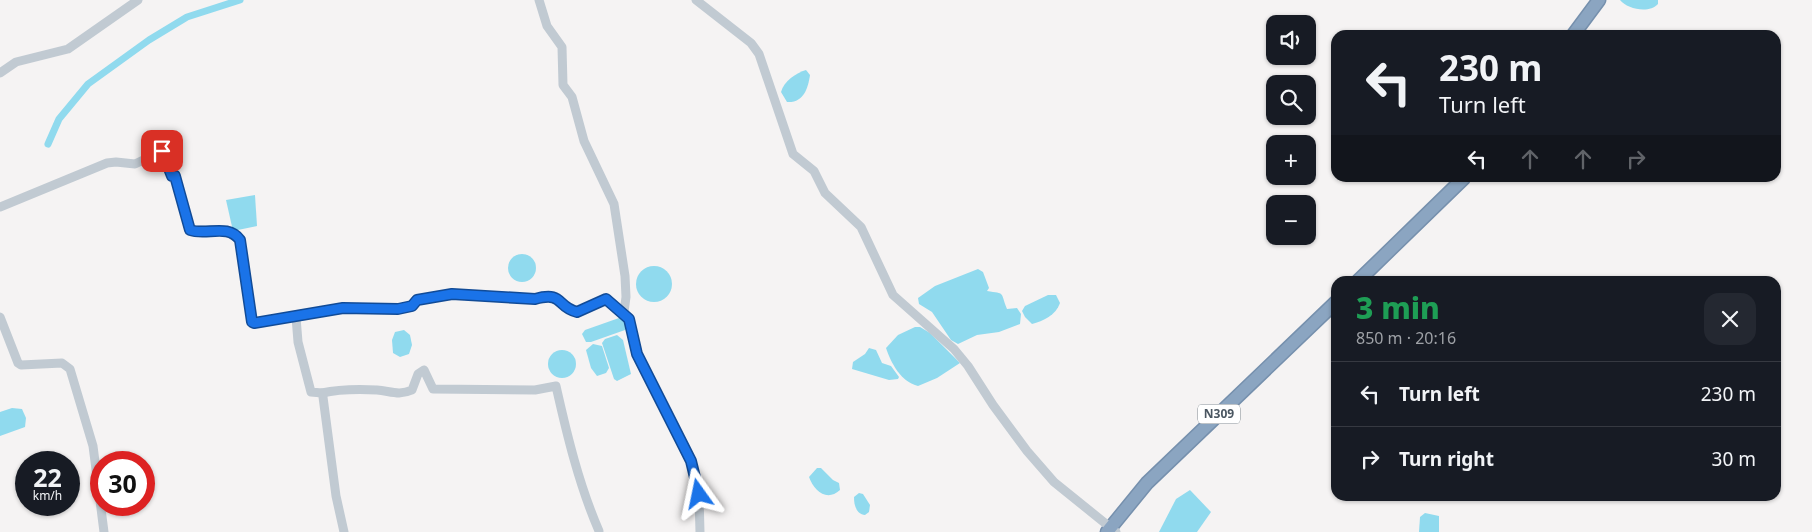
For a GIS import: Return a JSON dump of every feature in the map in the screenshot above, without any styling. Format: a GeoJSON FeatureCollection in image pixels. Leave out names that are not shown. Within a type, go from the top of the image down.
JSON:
{"type":"FeatureCollection","features":[{"type":"Feature","properties":{"kind":"highway"},"geometry":{"type":"LineString","coordinates":[[1577,30],[1599,0]]}},
{"type":"Feature","properties":{"kind":"highway"},"geometry":{"type":"LineString","coordinates":[[1363,276],[1460,182]]}},
{"type":"Feature","properties":{"kind":"highway","name":"N309"},"geometry":{"type":"LineString","coordinates":[[1111,531],[1147,483],[1331,307]]}},
{"type":"Feature","properties":{"kind":"street"},"geometry":{"type":"LineString","coordinates":[[0,73],[16,62],[68,49],[138,0]]}},
{"type":"Feature","properties":{"kind":"street"},"geometry":{"type":"LineString","coordinates":[[539,0],[547,26],[562,47],[564,85],[572,98],[584,141],[614,204],[625,276],[626,297],[624,312]]}},
{"type":"Feature","properties":{"kind":"street"},"geometry":{"type":"LineString","coordinates":[[696,0],[751,43],[759,54],[793,154],[814,171],[825,192],[861,227],[893,295],[958,355],[1027,451],[1054,482],[1111,531]]}},
{"type":"Feature","properties":{"kind":"street"},"geometry":{"type":"LineString","coordinates":[[0,207],[107,163],[135,164],[162,151],[172,176],[175,176],[190,230],[224,230],[238,236],[252,322],[254,323],[343,308],[398,309],[412,306],[417,300],[452,294],[535,299],[547,296],[557,298],[566,307],[577,312],[606,299],[624,312],[632,326],[637,354],[694,470],[699,494],[700,532]]}},
{"type":"Feature","properties":{"kind":"street"},"geometry":{"type":"LineString","coordinates":[[0,317],[18,363],[21,365],[62,362],[70,369],[93,446],[104,532]]}},
{"type":"Feature","properties":{"kind":"street"},"geometry":{"type":"LineString","coordinates":[[296,317],[298,342],[311,392],[322,393],[342,389],[380,390],[403,394],[412,390],[418,374],[424,370],[433,388],[535,390],[556,386],[567,434],[589,508],[599,531]]}},
{"type":"Feature","properties":{"kind":"street"},"geometry":{"type":"LineString","coordinates":[[322,393],[336,501],[344,532]]}},
{"type":"Feature","properties":{"kind":"water"},"geometry":{"type":"Polygon","coordinates":[[[1620,0],[1658,0],[1658,4],[1644,10],[1628,6],[1620,0]]]}},
{"type":"Feature","properties":{"kind":"water"},"geometry":{"type":"Polygon","coordinates":[[[806,70],[810,75],[804,94],[793,102],[787,102],[781,92],[785,84],[798,73],[806,70]]]}},
{"type":"Feature","properties":{"kind":"water"},"geometry":{"type":"Polygon","coordinates":[[[255,195],[257,226],[233,231],[226,200],[255,195]]]}},
{"type":"Feature","properties":{"kind":"water"},"geometry":{"type":"Polygon","coordinates":[[[522,254],[532,258],[536,268],[532,278],[522,282],[512,278],[508,268],[512,258],[522,254]]]}},
{"type":"Feature","properties":{"kind":"water"},"geometry":{"type":"Polygon","coordinates":[[[654,266],[661,267],[667,271],[671,277],[671,291],[667,297],[661,301],[654,302],[647,301],[641,297],[637,291],[636,284],[637,277],[641,271],[647,267],[654,266]]]}},
{"type":"Feature","properties":{"kind":"water"},"geometry":{"type":"Polygon","coordinates":[[[978,269],[983,272],[989,288],[987,291],[1002,294],[1007,309],[1017,308],[1021,314],[1020,324],[999,332],[977,335],[958,344],[951,340],[932,312],[919,304],[918,298],[935,286],[978,269]]]}},
{"type":"Feature","properties":{"kind":"water"},"geometry":{"type":"Polygon","coordinates":[[[1048,295],[1056,295],[1060,303],[1058,307],[1049,317],[1032,324],[1022,311],[1025,306],[1048,295]]]}},
{"type":"Feature","properties":{"kind":"water"},"geometry":{"type":"Polygon","coordinates":[[[619,318],[625,320],[627,327],[625,330],[586,342],[582,334],[585,330],[619,318]]]}},
{"type":"Feature","properties":{"kind":"water"},"geometry":{"type":"Polygon","coordinates":[[[915,327],[920,327],[930,333],[960,363],[937,378],[918,386],[912,384],[897,371],[886,348],[898,335],[915,327]]]}},
{"type":"Feature","properties":{"kind":"water"},"geometry":{"type":"Polygon","coordinates":[[[404,330],[410,335],[412,345],[409,354],[400,357],[393,353],[392,340],[395,332],[404,330]]]}},
{"type":"Feature","properties":{"kind":"water"},"geometry":{"type":"Polygon","coordinates":[[[617,335],[623,340],[631,374],[617,381],[614,379],[602,343],[605,339],[617,335]]]}},
{"type":"Feature","properties":{"kind":"water"},"geometry":{"type":"Polygon","coordinates":[[[593,344],[602,346],[609,368],[606,373],[597,376],[591,368],[586,350],[593,344]]]}},
{"type":"Feature","properties":{"kind":"water"},"geometry":{"type":"Polygon","coordinates":[[[869,348],[876,350],[882,363],[891,366],[899,377],[898,379],[889,380],[852,369],[853,362],[865,354],[869,348]]]}},
{"type":"Feature","properties":{"kind":"water"},"geometry":{"type":"Polygon","coordinates":[[[562,350],[572,354],[576,364],[572,374],[562,378],[552,374],[548,364],[552,354],[562,350]]]}},
{"type":"Feature","properties":{"kind":"water"},"geometry":{"type":"Polygon","coordinates":[[[12,408],[22,409],[26,418],[25,427],[0,436],[0,412],[12,408]]]}},
{"type":"Feature","properties":{"kind":"water"},"geometry":{"type":"Polygon","coordinates":[[[817,468],[821,468],[833,480],[839,483],[840,490],[826,495],[814,487],[809,477],[817,468]]]}},
{"type":"Feature","properties":{"kind":"water"},"geometry":{"type":"Polygon","coordinates":[[[1190,490],[1211,512],[1197,532],[1159,532],[1176,499],[1190,490]]]}},
{"type":"Feature","properties":{"kind":"water"},"geometry":{"type":"Polygon","coordinates":[[[859,493],[863,494],[870,505],[869,512],[865,515],[859,513],[855,506],[854,497],[859,493]]]}},
{"type":"Feature","properties":{"kind":"water"},"geometry":{"type":"Polygon","coordinates":[[[1425,513],[1439,516],[1439,532],[1419,532],[1420,517],[1425,513]]]}},
{"type":"Feature","properties":{"kind":"waterway"},"geometry":{"type":"LineString","coordinates":[[48,144],[59,119],[88,84],[149,40],[187,17],[240,0]]}},
{"type":"Feature","properties":{"kind":"route"},"geometry":{"type":"LineString","coordinates":[[162,151],[172,176],[175,176],[179,187],[190,230],[192,232],[224,230],[238,236],[242,247],[249,307],[252,322],[254,323],[312,315],[343,308],[387,310],[406,308],[412,306],[417,300],[452,294],[535,299],[547,296],[557,298],[566,307],[577,312],[606,299],[624,312],[629,319],[637,354],[691,461],[699,494]]}}]}
